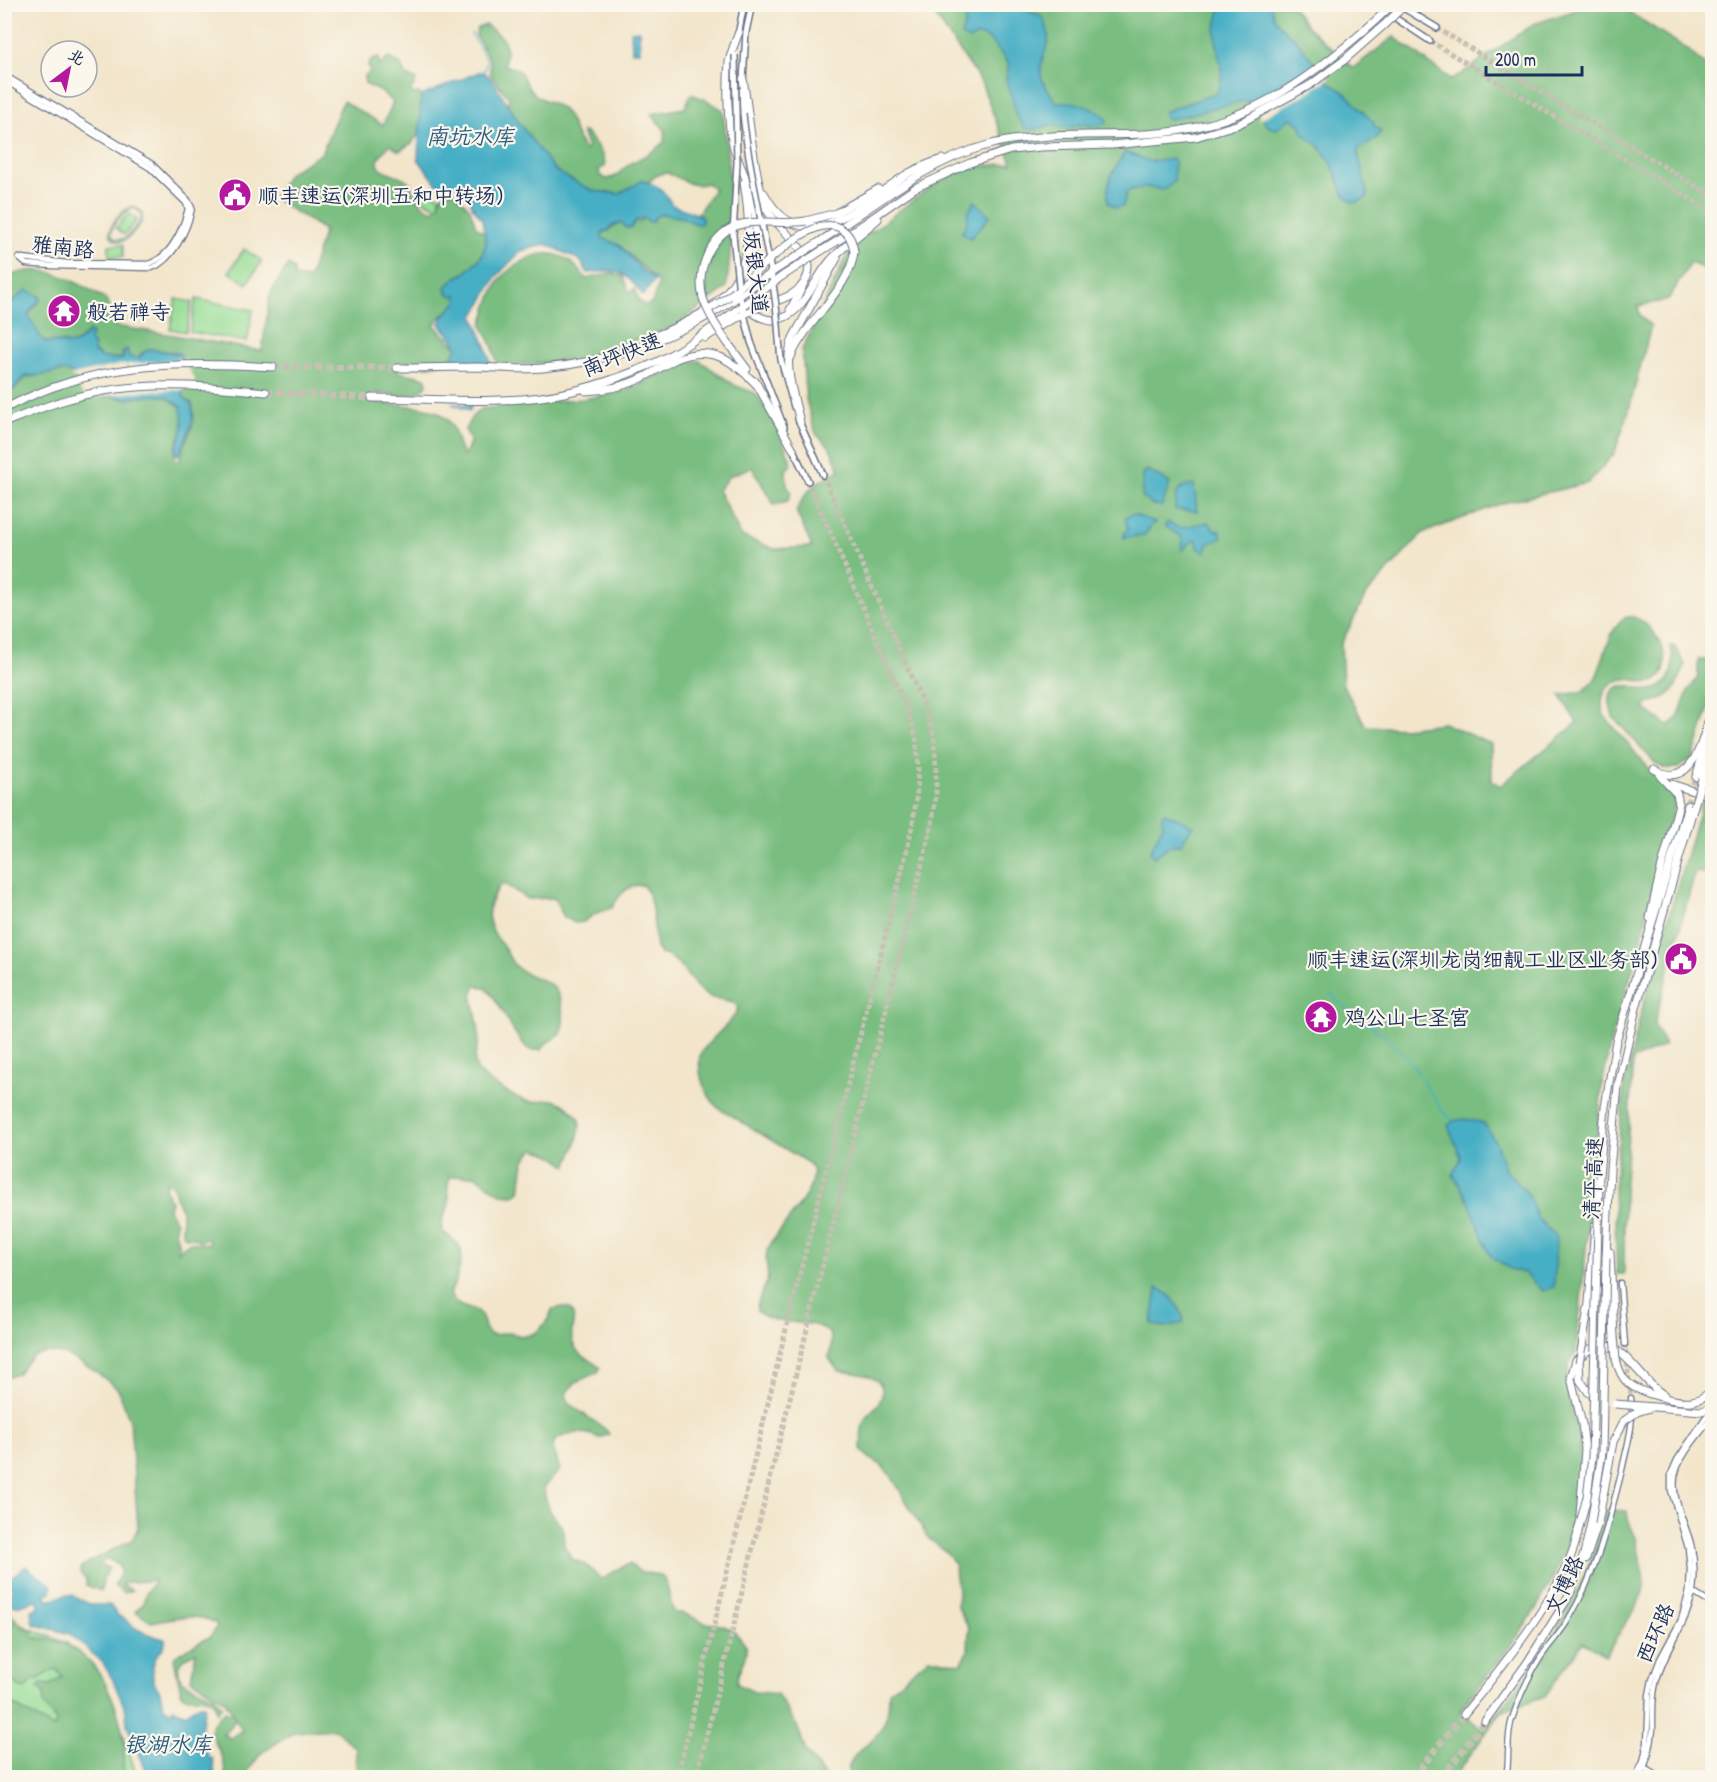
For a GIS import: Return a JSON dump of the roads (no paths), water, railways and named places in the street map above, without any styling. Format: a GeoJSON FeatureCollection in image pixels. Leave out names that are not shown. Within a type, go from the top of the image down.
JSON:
{"type":"FeatureCollection","features":[{"type":"Feature","properties":{"kind":"highway"},"geometry":{"type":"LineString","coordinates":[[793,449],[757,385],[712,320],[702,297],[702,274],[711,247],[722,234],[740,224],[806,221],[836,213],[923,166],[1008,141],[1149,134],[1193,129],[1236,116],[1274,97],[1337,54],[1395,4]]}},
{"type":"Feature","properties":{"kind":"highway"},"geometry":{"type":"LineString","coordinates":[[739,312],[781,276],[915,188],[970,163],[1011,150],[1112,145],[1196,137],[1239,124],[1299,93],[1343,61],[1406,4]]}},
{"type":"Feature","properties":{"kind":"highway"},"geometry":{"type":"LineString","coordinates":[[739,32],[729,62],[729,105],[731,135],[753,208],[756,234],[744,286],[745,299],[750,309],[770,320],[785,317],[797,308],[826,266],[892,204]]}},
{"type":"Feature","properties":{"kind":"highway"},"geometry":{"type":"LineString","coordinates":[[743,79],[750,140],[764,205],[780,229],[799,246],[808,260],[804,283],[795,303],[785,317]]}},
{"type":"Feature","properties":{"kind":"highway","name":"南坪快速"},"geometry":{"type":"LineString","coordinates":[[397,368],[542,368],[602,358],[669,336],[704,319],[866,212],[903,184],[953,156]]}},
{"type":"Feature","properties":{"kind":"highway"},"geometry":{"type":"LineString","coordinates":[[709,309],[735,282],[747,250],[748,223],[742,169]]}},
{"type":"Feature","properties":{"kind":"highway"},"geometry":{"type":"LineString","coordinates":[[760,185],[771,206],[780,215],[796,225],[811,226],[830,223],[846,216],[904,176]]}},
{"type":"Feature","properties":{"kind":"highway"},"geometry":{"type":"LineString","coordinates":[[602,358],[666,332],[709,309],[732,294],[782,250],[817,227],[830,225],[841,229],[851,240],[854,252],[849,270],[797,345],[789,366]]}},
{"type":"Feature","properties":{"kind":"highway"},"geometry":{"type":"LineString","coordinates":[[800,422],[789,366],[793,338],[832,265],[846,246]]}},
{"type":"Feature","properties":{"kind":"highway"},"geometry":{"type":"LineString","coordinates":[[739,312],[788,297],[804,283]]}},
{"type":"Feature","properties":{"kind":"highway","name":"南坪快速"},"geometry":{"type":"LineString","coordinates":[[372,398],[507,399],[563,393],[611,381],[651,365],[696,344],[739,312]]}},
{"type":"Feature","properties":{"kind":"highway"},"geometry":{"type":"LineString","coordinates":[[563,393],[620,387],[686,355],[702,353],[718,355],[732,362],[757,385]]}},
{"type":"Feature","properties":{"kind":"highway"},"geometry":{"type":"LineString","coordinates":[[4,409],[55,386],[95,374],[135,367],[211,364],[273,368]]}},
{"type":"Feature","properties":{"kind":"highway"},"geometry":{"type":"LineString","coordinates":[[4,423],[60,402],[129,387],[166,385],[266,392]]}},
{"type":"Feature","properties":{"kind":"highway"},"geometry":{"type":"LineString","coordinates":[[1654,769],[1672,775],[1689,767],[1696,755],[1713,706]]}},
{"type":"Feature","properties":{"kind":"highway","name":"清平高速"},"geometry":{"type":"LineString","coordinates":[[1464,1714],[1505,1662],[1546,1603],[1566,1567],[1587,1497],[1592,1458],[1599,1183],[1605,1107],[1616,1041],[1691,805],[1713,724]]}},
{"type":"Feature","properties":{"kind":"highway","name":"清平高速"},"geometry":{"type":"LineString","coordinates":[[1699,778],[1713,747]]}},
{"type":"Feature","properties":{"kind":"highway"},"geometry":{"type":"LineString","coordinates":[[1699,778],[1713,757]]}},
{"type":"Feature","properties":{"kind":"highway"},"geometry":{"type":"LineString","coordinates":[[1646,947],[1660,873],[1679,804],[1679,797],[1675,790],[1654,769]]}},
{"type":"Feature","properties":{"kind":"highway"},"geometry":{"type":"LineString","coordinates":[[1654,769],[1675,783],[1713,795]]}},
{"type":"Feature","properties":{"kind":"highway"},"geometry":{"type":"LineString","coordinates":[[1660,776],[1680,788],[1713,795]]}},
{"type":"Feature","properties":{"kind":"highway","name":"清平高速"},"geometry":{"type":"LineString","coordinates":[[1485,1721],[1557,1618],[1571,1591],[1584,1554],[1591,1523],[1602,1453],[1608,1188],[1616,1098],[1626,1049],[1691,805]]}},
{"type":"Feature","properties":{"kind":"highway"},"geometry":{"type":"LineString","coordinates":[[1589,1394],[1580,1380],[1579,1363],[1589,1303],[1599,1183]]}},
{"type":"Feature","properties":{"kind":"highway"},"geometry":{"type":"LineString","coordinates":[[1608,1188],[1618,1370],[1629,1384],[1645,1392],[1672,1398],[1693,1401],[1713,1390]]}},
{"type":"Feature","properties":{"kind":"highway"},"geometry":{"type":"LineString","coordinates":[[1607,1346],[1622,1354],[1650,1386],[1672,1398]]}},
{"type":"Feature","properties":{"kind":"highway"},"geometry":{"type":"LineString","coordinates":[[1578,1531],[1585,1449],[1582,1424],[1571,1378],[1576,1360],[1590,1349]]}},
{"type":"Feature","properties":{"kind":"highway"},"geometry":{"type":"LineString","coordinates":[[1606,1402],[1701,1411],[1713,1407]]}},
{"type":"Feature","properties":{"kind":"highway"},"geometry":{"type":"LineString","coordinates":[[1571,1591],[1592,1544],[1613,1442],[1624,1421],[1647,1409],[1667,1408]]}},
{"type":"Feature","properties":{"kind":"main road","name":"坂银大道"},"geometry":{"type":"LineString","coordinates":[[744,4],[735,55],[737,164],[733,235],[739,293],[751,342],[808,481]]}},
{"type":"Feature","properties":{"kind":"main road","name":"坂银大道"},"geometry":{"type":"LineString","coordinates":[[752,4],[746,32],[743,79],[743,112],[750,166],[771,266],[786,381],[800,422],[823,475]]}},
{"type":"Feature","properties":{"kind":"main road"},"geometry":{"type":"LineString","coordinates":[[1374,4],[1430,41]]}},
{"type":"Feature","properties":{"kind":"main road"},"geometry":{"type":"LineString","coordinates":[[1395,4],[1437,28]]}},
{"type":"Feature","properties":{"kind":"street","name":"雅南路"},"geometry":{"type":"LineString","coordinates":[[4,75],[152,164],[189,200],[191,213],[167,259],[157,266],[145,269],[34,265],[26,264],[19,258],[60,263],[148,264],[159,260],[169,251],[188,209],[186,203],[150,168],[4,80]]}},
{"type":"Feature","properties":{"kind":"street"},"geometry":{"type":"LineString","coordinates":[[1620,1282],[1625,1344]]}},
{"type":"Feature","properties":{"kind":"street","name":"文博路"},"geometry":{"type":"LineString","coordinates":[[1506,1778],[1512,1719],[1542,1654],[1568,1621],[1584,1590],[1610,1519],[1632,1421],[1631,1398]]}},
{"type":"Feature","properties":{"kind":"street","name":"西环路"},"geometry":{"type":"LineString","coordinates":[[1691,1592],[1688,1548],[1670,1482],[1677,1460],[1713,1407]]}},
{"type":"Feature","properties":{"kind":"street","name":"西环路"},"geometry":{"type":"LineString","coordinates":[[1638,1778],[1643,1766],[1647,1743],[1649,1695],[1652,1680],[1660,1659],[1681,1620],[1691,1592],[1694,1568],[1692,1547],[1676,1497],[1674,1482],[1680,1461],[1713,1416]]}},
{"type":"Feature","properties":{"kind":"street"},"geometry":{"type":"LineString","coordinates":[[1691,1592],[1713,1604]]}},
{"type":"Feature","properties":{"kind":"street"},"geometry":{"type":"LineString","coordinates":[[1643,1766],[1662,1778]]}},
{"type":"Feature","properties":{"kind":"water"},"geometry":{"type":"Polygon","coordinates":[[[1242,4],[1271,5],[1274,18],[1287,33],[1296,39],[1329,82],[1344,92],[1381,131],[1375,140],[1359,149],[1358,152],[1368,197],[1354,203],[1344,195],[1331,162],[1319,146],[1303,133],[1300,124],[1290,118],[1277,129],[1270,127],[1263,120],[1260,110],[1252,102],[1244,101],[1171,119],[1165,118],[1166,111],[1217,93],[1221,79],[1216,34],[1220,9],[1242,4]]]}},
{"type":"Feature","properties":{"kind":"water"},"geometry":{"type":"Polygon","coordinates":[[[960,5],[1020,5],[1025,11],[1041,15],[1046,25],[1048,40],[1041,65],[1041,74],[1056,103],[1068,102],[1088,107],[1106,117],[1107,123],[1095,126],[1082,124],[1070,128],[1050,125],[1035,130],[1025,129],[1015,113],[1006,79],[1009,64],[997,48],[982,36],[970,40],[961,36],[966,20],[960,5]]]}},
{"type":"Feature","properties":{"kind":"water"},"geometry":{"type":"Polygon","coordinates":[[[639,30],[640,51],[632,51],[631,31],[639,30]]]}},
{"type":"Feature","properties":{"kind":"water","name":"南坑水库"},"geometry":{"type":"Polygon","coordinates":[[[484,72],[493,81],[520,124],[555,171],[593,191],[619,194],[641,181],[652,184],[663,192],[672,205],[699,215],[702,223],[697,224],[681,217],[661,214],[654,218],[652,223],[643,218],[635,221],[631,228],[626,228],[621,222],[610,227],[609,231],[604,231],[602,238],[619,245],[643,271],[655,280],[643,295],[620,272],[588,273],[580,260],[546,244],[521,251],[496,277],[474,317],[491,364],[474,390],[470,411],[448,402],[450,376],[448,364],[456,347],[453,339],[440,324],[442,318],[457,302],[457,295],[452,296],[447,292],[446,287],[455,278],[464,274],[482,256],[486,242],[482,219],[472,206],[464,185],[437,184],[418,159],[421,96],[484,72]]]}},
{"type":"Feature","properties":{"kind":"water"},"geometry":{"type":"Polygon","coordinates":[[[1125,152],[1149,161],[1174,159],[1174,182],[1164,190],[1145,187],[1127,191],[1123,206],[1117,208],[1108,202],[1108,187],[1125,152]]]}},
{"type":"Feature","properties":{"kind":"water"},"geometry":{"type":"Polygon","coordinates":[[[975,201],[990,216],[970,239],[962,232],[968,220],[967,214],[975,201]]]}},
{"type":"Feature","properties":{"kind":"water"},"geometry":{"type":"Polygon","coordinates":[[[26,290],[40,298],[28,315],[41,338],[47,343],[75,344],[89,332],[92,334],[89,341],[93,345],[94,353],[103,358],[122,359],[127,349],[129,357],[140,358],[149,349],[179,354],[186,374],[183,396],[191,404],[193,413],[191,425],[179,455],[176,454],[183,428],[181,406],[166,396],[154,395],[125,399],[112,396],[90,398],[80,377],[61,372],[27,376],[14,388],[5,402],[5,308],[26,290]]]}},
{"type":"Feature","properties":{"kind":"water"},"geometry":{"type":"Polygon","coordinates":[[[1147,470],[1170,483],[1162,506],[1152,505],[1142,497],[1143,475],[1147,470]]]}},
{"type":"Feature","properties":{"kind":"water"},"geometry":{"type":"Polygon","coordinates":[[[1194,485],[1197,511],[1175,510],[1176,494],[1182,487],[1194,485]]]}},
{"type":"Feature","properties":{"kind":"water"},"geometry":{"type":"Polygon","coordinates":[[[1132,514],[1155,522],[1144,535],[1124,538],[1128,529],[1125,518],[1132,514]]]}},
{"type":"Feature","properties":{"kind":"water"},"geometry":{"type":"Polygon","coordinates":[[[1167,522],[1179,528],[1208,522],[1215,530],[1220,531],[1222,538],[1208,544],[1205,552],[1198,548],[1197,540],[1182,550],[1183,538],[1165,526],[1167,522]]]}},
{"type":"Feature","properties":{"kind":"water"},"geometry":{"type":"Polygon","coordinates":[[[1164,813],[1193,825],[1181,844],[1169,846],[1154,857],[1150,852],[1163,825],[1162,815],[1164,813]]]}},
{"type":"Feature","properties":{"kind":"water"},"geometry":{"type":"Polygon","coordinates":[[[1465,1119],[1484,1123],[1496,1143],[1505,1169],[1528,1194],[1538,1219],[1556,1236],[1554,1287],[1542,1291],[1525,1273],[1510,1269],[1491,1256],[1488,1251],[1468,1199],[1453,1175],[1461,1157],[1448,1126],[1453,1121],[1465,1119]]]}},
{"type":"Feature","properties":{"kind":"water"},"geometry":{"type":"Polygon","coordinates":[[[1157,1288],[1167,1293],[1175,1302],[1184,1323],[1164,1327],[1152,1324],[1157,1288]]]}},
{"type":"Feature","properties":{"kind":"water","name":"银湖水库"},"geometry":{"type":"Polygon","coordinates":[[[26,1566],[52,1586],[51,1592],[45,1595],[48,1600],[72,1595],[91,1605],[110,1605],[117,1615],[136,1628],[165,1639],[153,1670],[154,1681],[160,1692],[163,1706],[171,1712],[173,1708],[185,1713],[200,1704],[205,1706],[199,1741],[206,1748],[208,1757],[213,1759],[215,1777],[149,1777],[127,1725],[126,1711],[103,1663],[70,1634],[33,1624],[31,1611],[40,1606],[37,1600],[16,1606],[6,1603],[12,1589],[10,1585],[7,1587],[5,1582],[26,1566]]]}},
{"type":"Feature","properties":{"kind":"waterway"},"geometry":{"type":"LineString","coordinates":[[471,33],[487,61],[484,72]]}},
{"type":"Feature","properties":{"kind":"waterway"},"geometry":{"type":"LineString","coordinates":[[1331,994],[1391,1042],[1419,1074]]}},
{"type":"Feature","properties":{"kind":"waterway"},"geometry":{"type":"LineString","coordinates":[[1421,1079],[1444,1113],[1453,1121]]}},
{"type":"Feature","properties":{"kind":"tunnel"},"geometry":{"type":"LineString","coordinates":[[1437,28],[1712,196]]}},
{"type":"Feature","properties":{"kind":"tunnel"},"geometry":{"type":"LineString","coordinates":[[1430,41],[1712,212]]}},
{"type":"Feature","properties":{"kind":"tunnel"},"geometry":{"type":"LineString","coordinates":[[273,367],[397,368]]}},
{"type":"Feature","properties":{"kind":"tunnel"},"geometry":{"type":"LineString","coordinates":[[266,392],[372,398]]}},
{"type":"Feature","properties":{"kind":"tunnel"},"geometry":{"type":"LineString","coordinates":[[696,1778],[932,824],[936,793],[934,736],[923,703],[823,475]]}},
{"type":"Feature","properties":{"kind":"tunnel"},"geometry":{"type":"LineString","coordinates":[[677,1778],[787,1325],[907,850],[917,791],[916,736],[907,709],[808,481]]}},
{"type":"Feature","properties":{"kind":"tunnel"},"geometry":{"type":"LineString","coordinates":[[1688,805],[1696,777]]}},
{"type":"Feature","properties":{"kind":"tunnel"},"geometry":{"type":"LineString","coordinates":[[1625,1344],[1631,1398]]}},
{"type":"Feature","properties":{"kind":"tunnel"},"geometry":{"type":"LineString","coordinates":[[1413,1778],[1464,1714]]}},
{"type":"Feature","properties":{"kind":"tunnel"},"geometry":{"type":"LineString","coordinates":[[1441,1778],[1485,1721]]}},
{"type":"Feature","properties":{"kind":"place","name":"顺丰速运(深圳五和中转场)"},"geometry":{"type":"Point","coordinates":[235,195]}},
{"type":"Feature","properties":{"kind":"place","name":"般若禅寺"},"geometry":{"type":"Point","coordinates":[64,311]}},
{"type":"Feature","properties":{"kind":"place","name":"顺丰速运(深圳龙岗细靓工业区业务部)"},"geometry":{"type":"Point","coordinates":[1681,959]}},
{"type":"Feature","properties":{"kind":"place","name":"鸡公山七圣宫"},"geometry":{"type":"Point","coordinates":[1321,1017]}}]}
